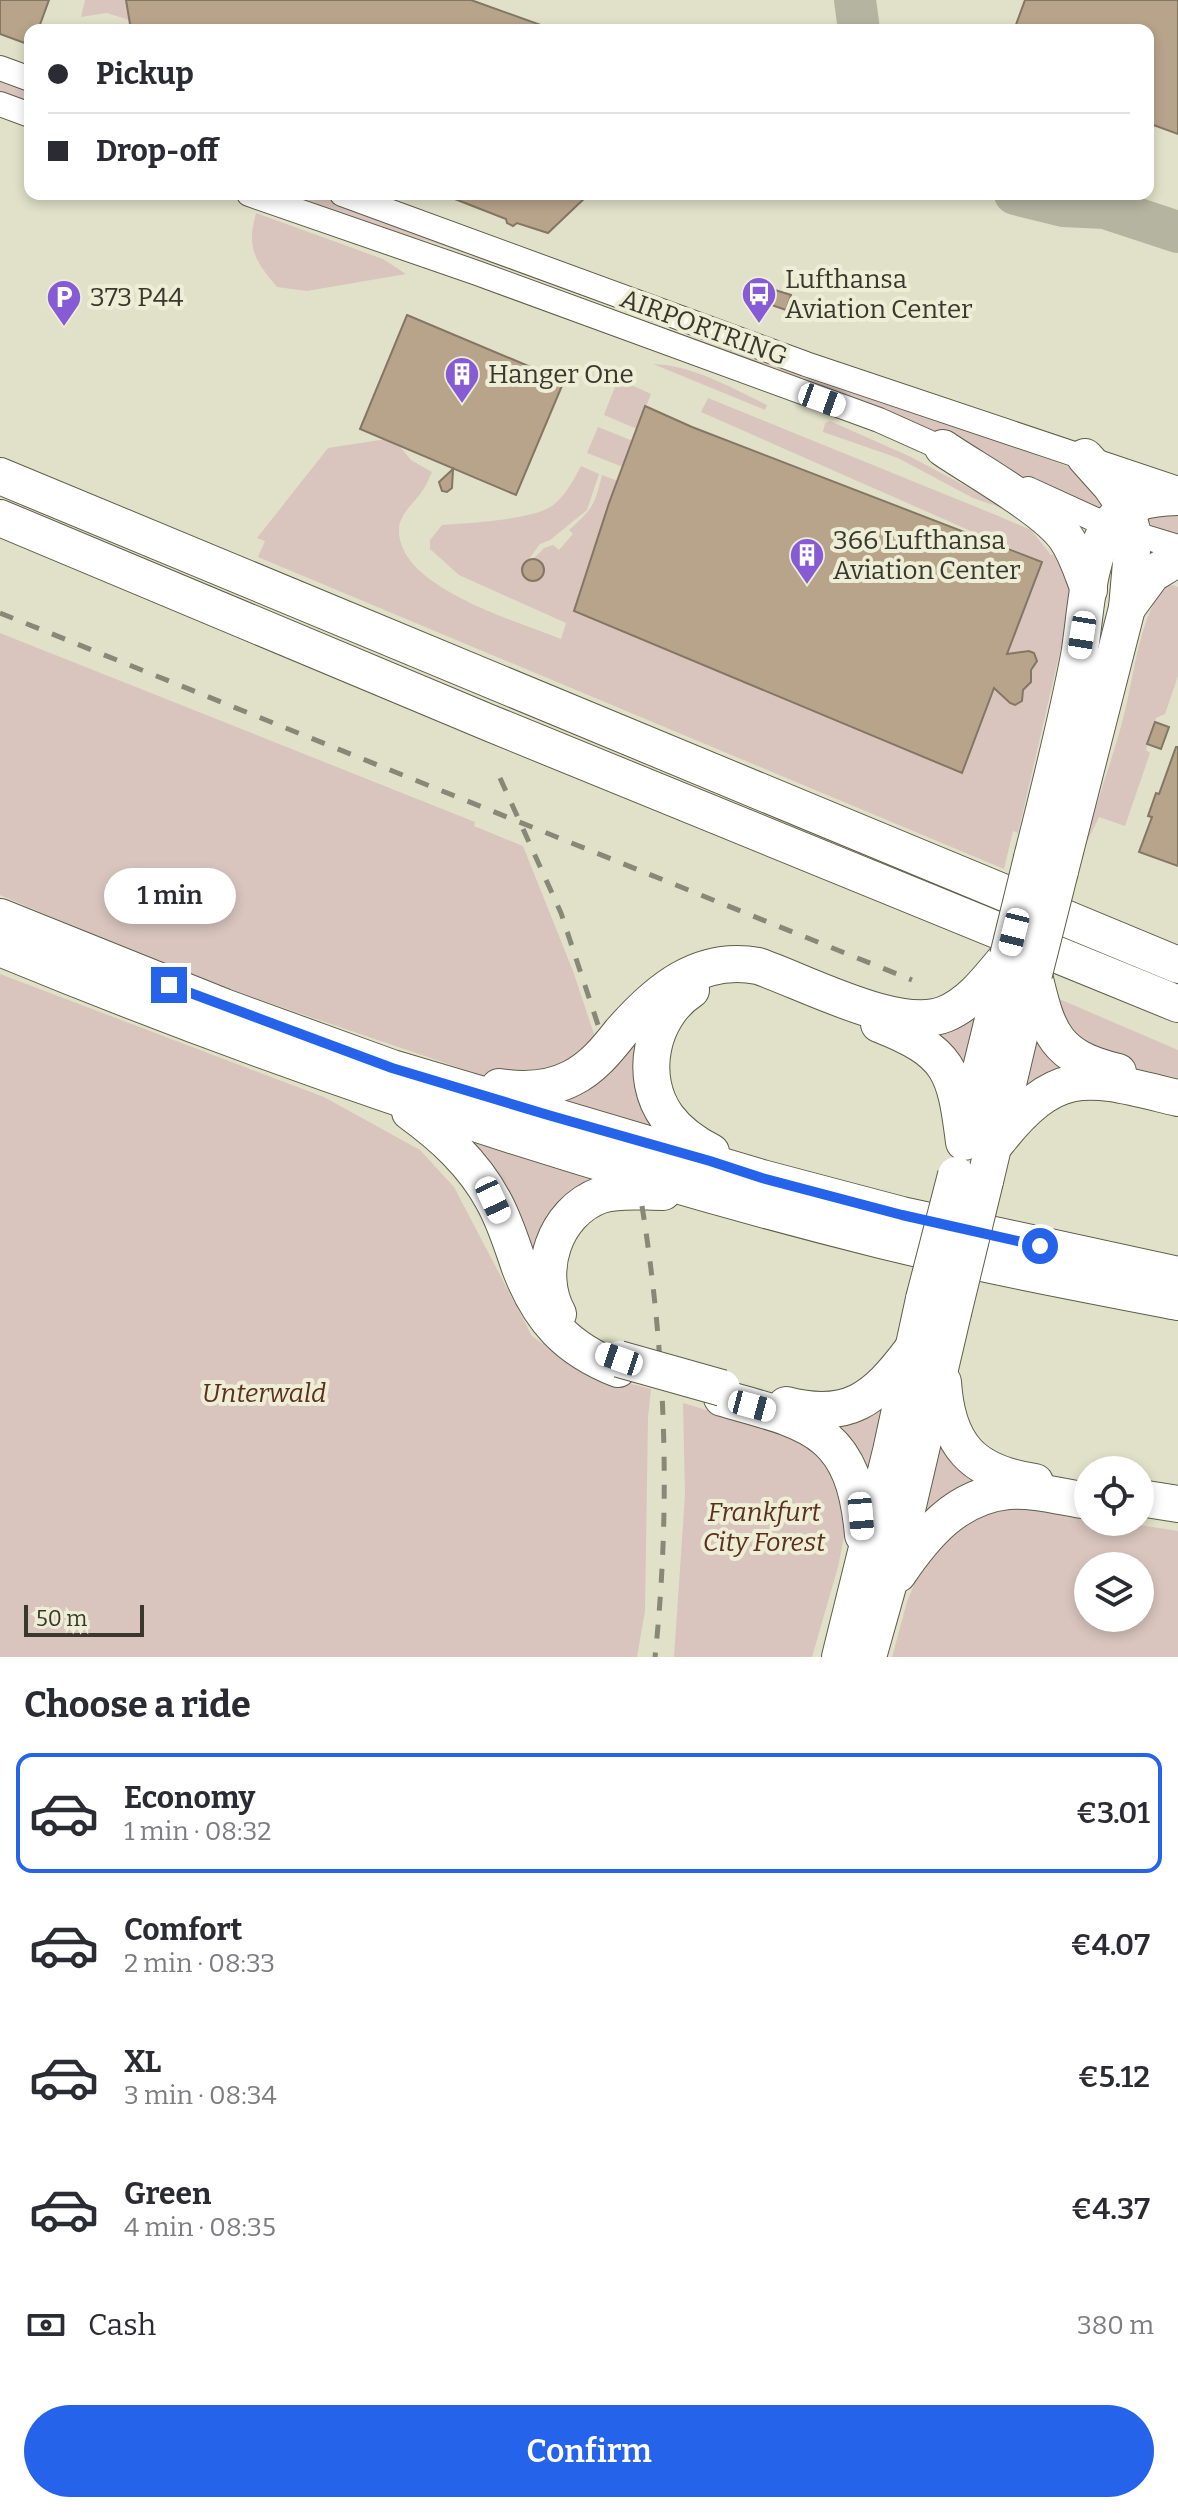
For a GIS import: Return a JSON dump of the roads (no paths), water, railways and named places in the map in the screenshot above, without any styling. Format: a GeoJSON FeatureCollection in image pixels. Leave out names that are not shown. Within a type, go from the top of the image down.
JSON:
{"type":"FeatureCollection","features":[{"type":"Feature","properties":{"kind":"highway"},"geometry":{"type":"LineString","coordinates":[[943,448],[1044,516],[1063,534],[1089,590]]}},
{"type":"Feature","properties":{"kind":"highway"},"geometry":{"type":"LineString","coordinates":[[1085,457],[1110,485],[1123,523],[1127,608]]}},
{"type":"Feature","properties":{"kind":"highway"},"geometry":{"type":"LineString","coordinates":[[0,476],[1178,965]]}},
{"type":"Feature","properties":{"kind":"highway"},"geometry":{"type":"LineString","coordinates":[[1046,864],[1089,590],[1100,543],[1144,499],[1178,497]]}},
{"type":"Feature","properties":{"kind":"highway"},"geometry":{"type":"LineString","coordinates":[[0,518],[492,724],[1178,1004]]}},
{"type":"Feature","properties":{"kind":"highway"},"geometry":{"type":"LineString","coordinates":[[868,1657],[886,1592],[927,1357],[1046,864],[1127,608],[1152,574],[1178,558]]}},
{"type":"Feature","properties":{"kind":"highway"},"geometry":{"type":"LineString","coordinates":[[0,917],[224,1007],[389,1081],[902,1215],[1178,1275]]}},
{"type":"Feature","properties":{"kind":"highway"},"geometry":{"type":"LineString","coordinates":[[0,948],[107,992],[389,1081],[700,1192],[883,1240],[1178,1302]]}},
{"type":"Feature","properties":{"kind":"highway"},"geometry":{"type":"LineString","coordinates":[[389,1081],[527,1090],[560,1084],[588,1068],[637,1014],[674,982],[688,974],[721,966],[758,966],[869,1008],[910,1019],[946,1014],[1015,985]]}},
{"type":"Feature","properties":{"kind":"highway"},"geometry":{"type":"LineString","coordinates":[[762,1178],[685,1136],[666,1115],[653,1085],[653,1048],[663,1020],[688,991],[720,979],[745,976],[771,981],[916,1040],[931,1050],[950,1073],[974,1161]]}},
{"type":"Feature","properties":{"kind":"highway"},"geometry":{"type":"LineString","coordinates":[[1015,985],[1063,1047],[1075,1057],[1095,1067],[1178,1086]]}},
{"type":"Feature","properties":{"kind":"highway"},"geometry":{"type":"LineString","coordinates":[[389,1081],[482,1182],[503,1221],[534,1301],[549,1322],[580,1352],[722,1393],[799,1420],[828,1440],[841,1456],[856,1486],[865,1561]]}},
{"type":"Feature","properties":{"kind":"highway"},"geometry":{"type":"LineString","coordinates":[[974,1161],[1041,1095],[1072,1081],[1109,1081],[1178,1098]]}},
{"type":"Feature","properties":{"kind":"highway"},"geometry":{"type":"LineString","coordinates":[[618,1364],[585,1344],[563,1321],[555,1307],[549,1293],[547,1270],[558,1235],[575,1212],[600,1196],[614,1192],[700,1192]]}},
{"type":"Feature","properties":{"kind":"highway"},"geometry":{"type":"LineString","coordinates":[[722,1393],[804,1409],[832,1411],[863,1400],[927,1357]]}},
{"type":"Feature","properties":{"kind":"highway"},"geometry":{"type":"LineString","coordinates":[[927,1357],[949,1423],[965,1452],[977,1463],[1004,1476],[1074,1488]]}},
{"type":"Feature","properties":{"kind":"highway"},"geometry":{"type":"LineString","coordinates":[[840,1657],[891,1451],[927,1357]]}},
{"type":"Feature","properties":{"kind":"highway"},"geometry":{"type":"LineString","coordinates":[[886,1592],[914,1550],[932,1530],[950,1513],[979,1498],[1022,1491],[1074,1499]]}},
{"type":"Feature","properties":{"kind":"highway"},"geometry":{"type":"LineString","coordinates":[[1154,1500],[1178,1504]]}},
{"type":"Feature","properties":{"kind":"highway"},"geometry":{"type":"LineString","coordinates":[[1154,1511],[1178,1514]]}},
{"type":"Feature","properties":{"kind":"street"},"geometry":{"type":"LineString","coordinates":[[0,68],[24,77]]}},
{"type":"Feature","properties":{"kind":"street"},"geometry":{"type":"LineString","coordinates":[[0,104],[24,113]]}},
{"type":"Feature","properties":{"kind":"street","name":"AIRPORTRING"},"geometry":{"type":"LineString","coordinates":[[266,200],[879,420],[1178,547]]}},
{"type":"Feature","properties":{"kind":"street","name":"AIRPORTRING"},"geometry":{"type":"LineString","coordinates":[[358,200],[806,364],[1178,489]]}},
{"type":"Feature","properties":{"kind":"railway"},"geometry":{"type":"LineString","coordinates":[[0,613],[912,980]]}},
{"type":"Feature","properties":{"kind":"railway"},"geometry":{"type":"LineString","coordinates":[[500,778],[561,913],[602,1037]]}},
{"type":"Feature","properties":{"kind":"railway"},"geometry":{"type":"LineString","coordinates":[[642,1206],[656,1319],[664,1431],[663,1544],[655,1657]]}},
{"type":"Feature","properties":{"kind":"place","name":"Lufthansa Aviation Center"},"geometry":{"type":"Point","coordinates":[759,325]}},
{"type":"Feature","properties":{"kind":"place","name":"373 P44"},"geometry":{"type":"Point","coordinates":[64,328]}},
{"type":"Feature","properties":{"kind":"place","name":"Hanger One"},"geometry":{"type":"Point","coordinates":[462,405]}},
{"type":"Feature","properties":{"kind":"place","name":"366 Lufthansa Aviation Center"},"geometry":{"type":"Point","coordinates":[807,586]}},
{"type":"Feature","properties":{"kind":"park label","name":"Unterwald"},"geometry":{"type":"Point","coordinates":[264,1393]}},
{"type":"Feature","properties":{"kind":"park label","name":"Frankfurt City Forest"},"geometry":{"type":"Point","coordinates":[764,1527]}}]}
